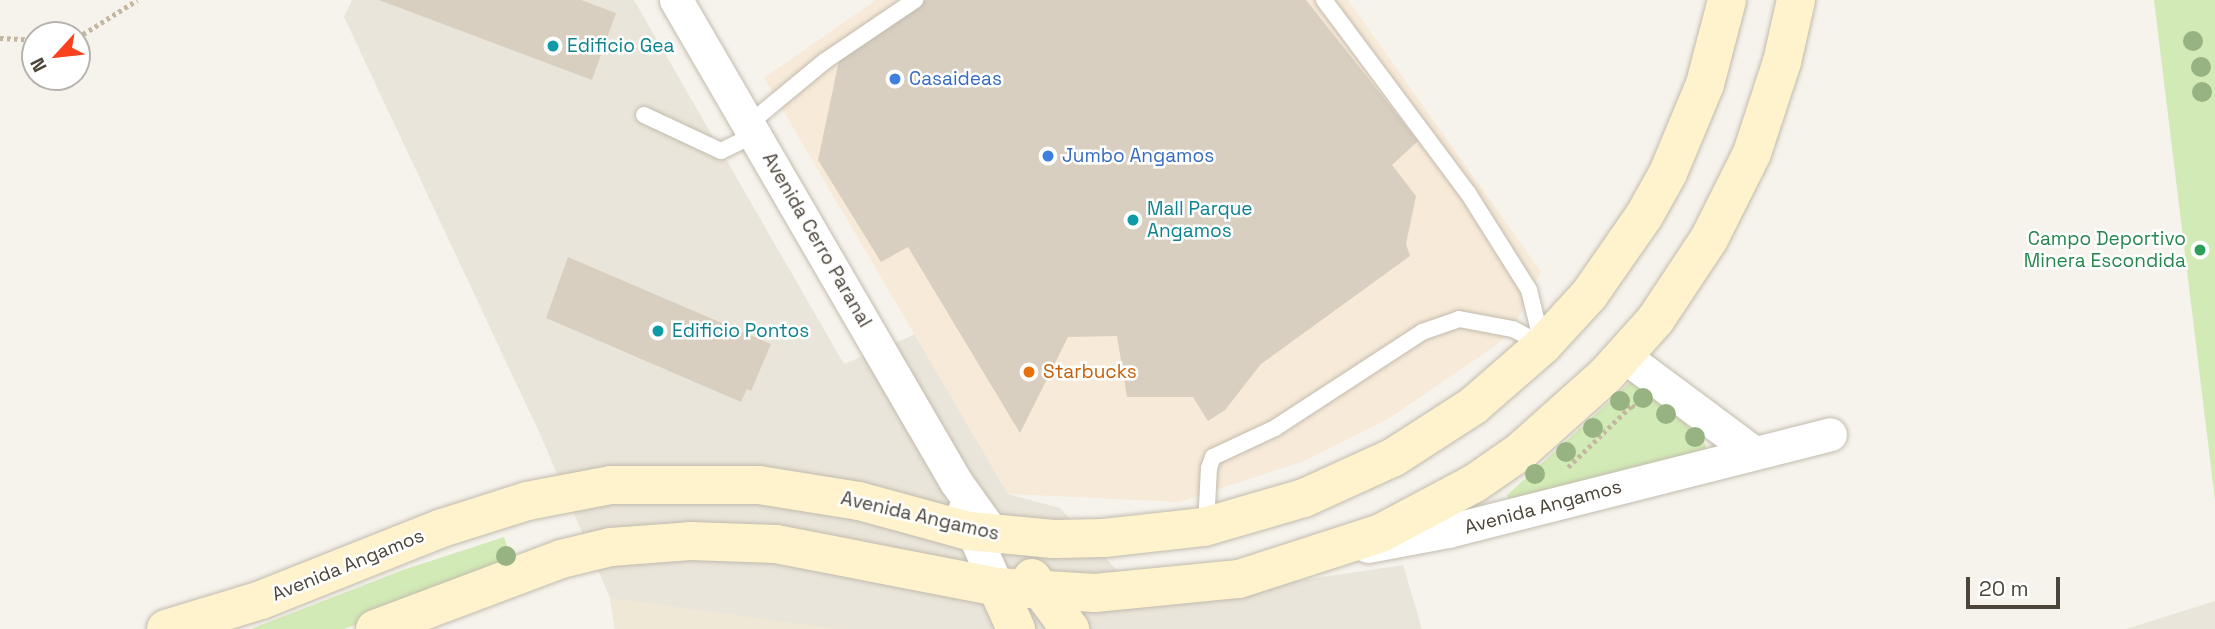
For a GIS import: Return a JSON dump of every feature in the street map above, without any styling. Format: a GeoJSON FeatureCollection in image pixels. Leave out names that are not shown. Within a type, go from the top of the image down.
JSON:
{"type":"FeatureCollection","features":[{"type":"Feature","properties":{"kind":"main road","name":"Avenida Angamos"},"geometry":{"type":"LineString","coordinates":[[166,629],[261,600],[442,528],[527,501],[611,485],[760,485],[859,501],[981,533],[1104,538],[1205,527],[1304,498],[1394,457],[1472,406],[1543,345],[1618,256],[1668,173],[1705,84],[1727,0]]}},
{"type":"Feature","properties":{"kind":"main road","name":"Avenida Angamos"},"geometry":{"type":"LineString","coordinates":[[375,629],[561,559],[611,547],[690,541],[776,544],[998,587],[1045,592],[1096,593],[1191,587],[1262,573],[1381,533],[1475,483],[1566,415],[1624,356],[1684,280],[1732,197],[1769,108],[1796,0]]}},
{"type":"Feature","properties":{"kind":"main road","name":"Avenida Cerro Paranal"},"geometry":{"type":"LineString","coordinates":[[981,533],[1045,592],[1070,629]]}},
{"type":"Feature","properties":{"kind":"main road","name":"Avenida Cerro Paranal"},"geometry":{"type":"LineString","coordinates":[[998,587],[1016,629]]}},
{"type":"Feature","properties":{"kind":"street","name":"Avenida Cerro Paranal"},"geometry":{"type":"LineString","coordinates":[[676,0],[956,482],[981,533],[998,587]]}},
{"type":"Feature","properties":{"kind":"street"},"geometry":{"type":"LineString","coordinates":[[1624,356],[1753,452]]}},
{"type":"Feature","properties":{"kind":"street","name":"Avenida Angamos"},"geometry":{"type":"LineString","coordinates":[[1331,552],[1448,531],[1830,434]]}},
{"type":"Feature","properties":{"kind":"lane"},"geometry":{"type":"LineString","coordinates":[[644,114],[721,151],[753,129],[825,61],[915,0]]}},
{"type":"Feature","properties":{"kind":"lane"},"geometry":{"type":"LineString","coordinates":[[1324,0],[1468,193],[1529,290],[1543,345]]}},
{"type":"Feature","properties":{"kind":"lane"},"geometry":{"type":"LineString","coordinates":[[1205,527],[1213,457],[1275,428],[1422,332],[1460,319],[1513,329],[1543,345]]}},
{"type":"Feature","properties":{"kind":"path"},"geometry":{"type":"LineString","coordinates":[[91,29],[137,0]]}},
{"type":"Feature","properties":{"kind":"path"},"geometry":{"type":"LineString","coordinates":[[0,38],[21,39]]}},
{"type":"Feature","properties":{"kind":"path"},"geometry":{"type":"LineString","coordinates":[[1558,476],[1632,405],[1643,414]]}},
{"type":"Feature","properties":{"kind":"shaded area"},"geometry":{"type":"Polygon","coordinates":[[[352,0],[634,0],[844,364],[916,334],[1008,494],[1060,508],[1147,603],[1403,565],[1422,629],[615,629],[610,598],[540,434],[344,17],[352,0]]]}},
{"type":"Feature","properties":{"kind":"shaded area","name":"Mall Parque Angamos"},"geometry":{"type":"Polygon","coordinates":[[[876,0],[1348,0],[1541,272],[1513,329],[1495,346],[1388,419],[1304,461],[1179,502],[1008,494],[764,78],[876,0]]]}},
{"type":"Feature","properties":{"kind":"shaded area"},"geometry":{"type":"Polygon","coordinates":[[[610,598],[837,629],[615,629],[610,598]]]}},
{"type":"Feature","properties":{"kind":"shaded area"},"geometry":{"type":"Polygon","coordinates":[[[2215,601],[2215,629],[2126,629],[2215,601]]]}},
{"type":"Feature","properties":{"kind":"green space","name":"Campo Deportivo Minera Escondida"},"geometry":{"type":"Polygon","coordinates":[[[2154,0],[2215,0],[2215,500],[2154,0]]]}},
{"type":"Feature","properties":{"kind":"green space"},"geometry":{"type":"Polygon","coordinates":[[[1634,379],[1703,439],[1708,453],[1509,501],[1507,495],[1634,379]]]}},
{"type":"Feature","properties":{"kind":"green space"},"geometry":{"type":"Polygon","coordinates":[[[504,537],[514,566],[344,629],[251,629],[403,570],[504,537]]]}},
{"type":"Feature","properties":{"kind":"building","name":"Edificio Gea"},"geometry":{"type":"Polygon","coordinates":[[[379,0],[581,0],[616,13],[592,80],[379,0]]]}},
{"type":"Feature","properties":{"kind":"building","name":"Mall Parque Angamos"},"geometry":{"type":"Polygon","coordinates":[[[925,0],[1306,0],[1418,141],[1392,165],[1416,196],[1406,244],[1410,256],[1261,364],[1225,410],[1208,421],[1193,397],[1127,397],[1117,336],[1068,337],[1020,433],[908,247],[881,262],[818,160],[840,56],[925,0]]]}},
{"type":"Feature","properties":{"kind":"building","name":"Edificio Pontos"},"geometry":{"type":"Polygon","coordinates":[[[568,257],[771,344],[751,391],[747,389],[741,402],[546,318],[568,257]]]}},
{"type":"Feature","properties":{"kind":"place","name":"Edificio Gea"},"geometry":{"type":"Point","coordinates":[553,46]}},
{"type":"Feature","properties":{"kind":"place","name":"Casaideas"},"geometry":{"type":"Point","coordinates":[895,79]}},
{"type":"Feature","properties":{"kind":"place","name":"Jumbo Angamos"},"geometry":{"type":"Point","coordinates":[1048,156]}},
{"type":"Feature","properties":{"kind":"place","name":"Mall Parque Angamos"},"geometry":{"type":"Point","coordinates":[1133,220]}},
{"type":"Feature","properties":{"kind":"place","name":"Campo Deportivo Minera Escondida"},"geometry":{"type":"Point","coordinates":[2200,250]}},
{"type":"Feature","properties":{"kind":"place","name":"Edificio Pontos"},"geometry":{"type":"Point","coordinates":[658,331]}},
{"type":"Feature","properties":{"kind":"place","name":"Starbucks"},"geometry":{"type":"Point","coordinates":[1029,372]}}]}
